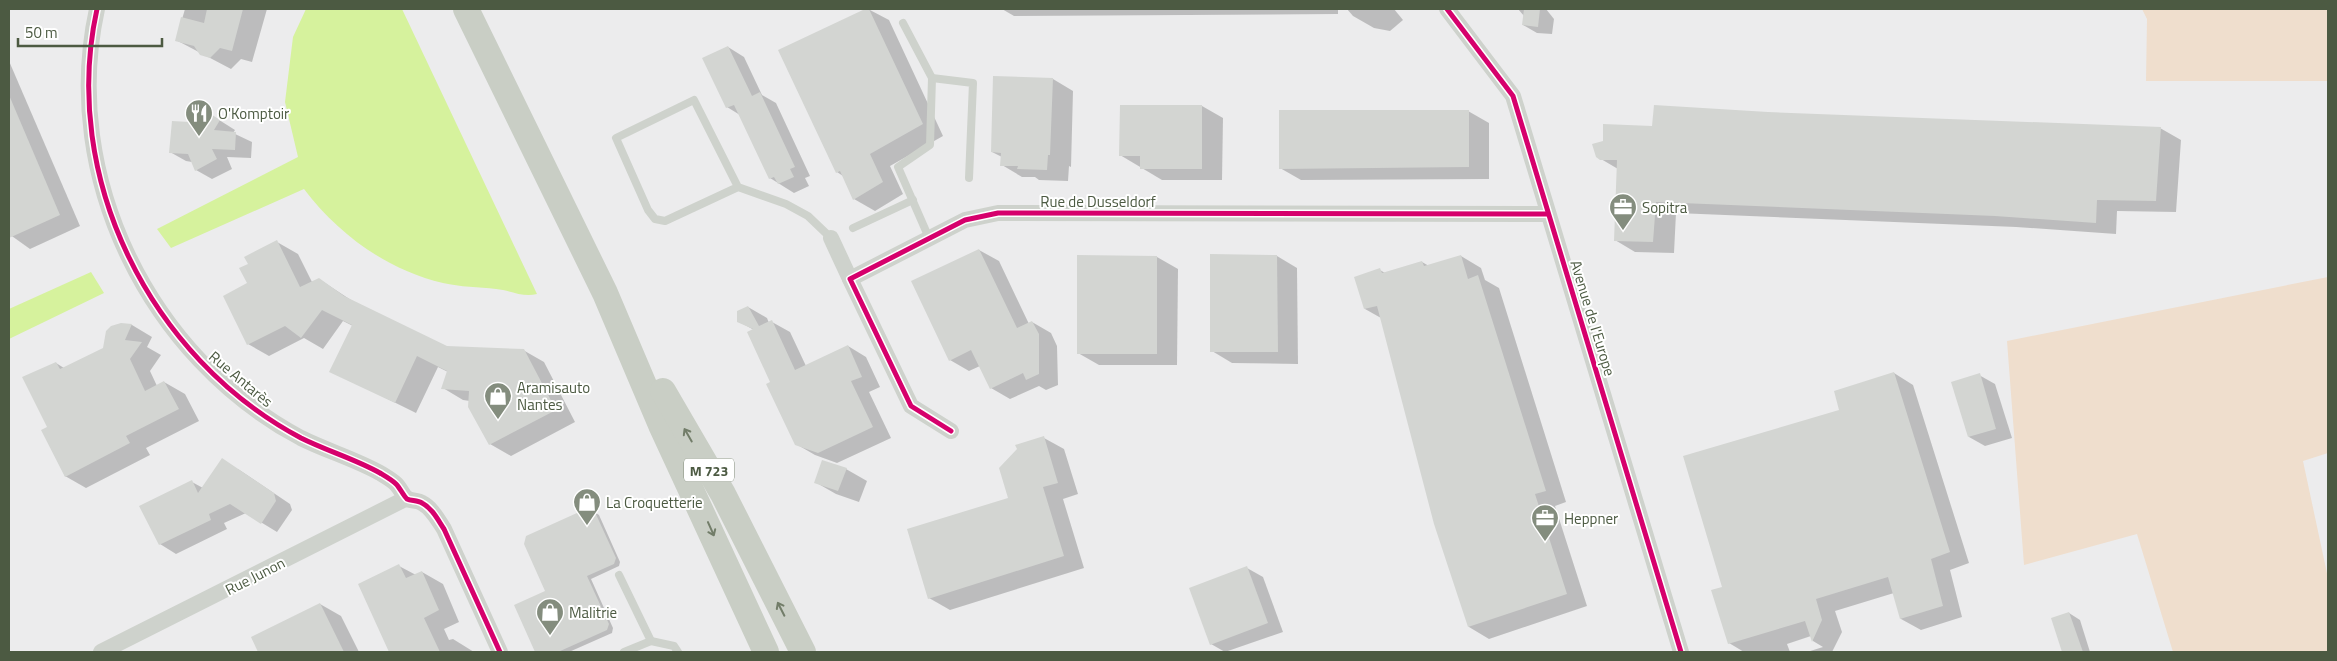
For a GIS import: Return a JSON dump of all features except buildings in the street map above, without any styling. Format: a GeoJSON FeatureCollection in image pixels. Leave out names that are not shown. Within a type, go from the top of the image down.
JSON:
{"type":"FeatureCollection","features":[{"type":"Feature","properties":{"kind":"main road","name":"M 723"},"geometry":{"type":"LineString","coordinates":[[466,9],[605,293],[661,424],[766,652]]}},
{"type":"Feature","properties":{"kind":"main road","name":"M 723"},"geometry":{"type":"LineString","coordinates":[[605,293],[723,494],[803,652]]}},
{"type":"Feature","properties":{"kind":"street","name":"Rue Antarès"},"geometry":{"type":"LineString","coordinates":[[96,9],[91,35],[88,88],[91,140],[102,186],[120,241],[143,286],[171,327],[200,362],[231,391],[268,418],[301,438],[380,473],[397,484],[407,498],[422,503],[431,511],[444,528],[500,652]]}},
{"type":"Feature","properties":{"kind":"street","name":"Avenue de l'Europe"},"geometry":{"type":"LineString","coordinates":[[1447,9],[1513,96],[1681,652]]}},
{"type":"Feature","properties":{"kind":"street","name":"Rue de Dusseldorf"},"geometry":{"type":"LineString","coordinates":[[850,279],[965,220],[998,213],[1548,214]]}},
{"type":"Feature","properties":{"kind":"street"},"geometry":{"type":"LineString","coordinates":[[831,238],[912,406],[951,431]]}},
{"type":"Feature","properties":{"kind":"street","name":"Rue Junon"},"geometry":{"type":"LineString","coordinates":[[102,652],[407,498]]}},
{"type":"Feature","properties":{"kind":"lane"},"geometry":{"type":"LineString","coordinates":[[903,23],[932,78],[930,145],[898,167],[929,238]]}},
{"type":"Feature","properties":{"kind":"lane"},"geometry":{"type":"LineString","coordinates":[[932,78],[972,83],[969,178]]}},
{"type":"Feature","properties":{"kind":"lane"},"geometry":{"type":"LineString","coordinates":[[738,187],[665,221],[655,219],[648,210],[616,138],[694,100],[738,187],[786,204],[808,216],[831,238]]}},
{"type":"Feature","properties":{"kind":"lane"},"geometry":{"type":"LineString","coordinates":[[853,228],[913,200]]}},
{"type":"Feature","properties":{"kind":"lane"},"geometry":{"type":"LineString","coordinates":[[619,574],[651,641]]}},
{"type":"Feature","properties":{"kind":"lane"},"geometry":{"type":"LineString","coordinates":[[624,652],[651,641],[674,646],[678,652]]}},
{"type":"Feature","properties":{"kind":"shaded area"},"geometry":{"type":"Polygon","coordinates":[[[306,9],[402,9],[537,294],[527,295],[443,283],[402,269],[365,248],[348,235],[332,221],[304,189],[171,248],[157,229],[298,157],[285,102],[293,37],[306,9]]]}},
{"type":"Feature","properties":{"kind":"shaded area"},"geometry":{"type":"Polygon","coordinates":[[[2142,9],[2328,9],[2328,81],[2146,81],[2147,19],[2142,9]]]}},
{"type":"Feature","properties":{"kind":"shaded area"},"geometry":{"type":"Polygon","coordinates":[[[91,272],[104,293],[9,339],[9,309],[91,272]]]}},
{"type":"Feature","properties":{"kind":"shaded area"},"geometry":{"type":"Polygon","coordinates":[[[2328,277],[2328,453],[2303,461],[2328,578],[2328,652],[2173,652],[2137,534],[2024,565],[2007,341],[2328,277]]]}},
{"type":"Feature","properties":{"kind":"cycle path"},"geometry":{"type":"LineString","coordinates":[[97,9],[89,72],[92,136],[105,197],[128,256],[160,311],[200,361],[247,403],[301,438],[380,473],[396,484],[407,499],[420,502],[429,508],[444,529],[500,652]]}},
{"type":"Feature","properties":{"kind":"cycle path"},"geometry":{"type":"LineString","coordinates":[[1447,9],[1513,96],[1681,652]]}},
{"type":"Feature","properties":{"kind":"cycle path"},"geometry":{"type":"LineString","coordinates":[[951,431],[911,406],[850,279],[965,220],[998,213],[1548,214]]}},
{"type":"Feature","properties":{"kind":"place","name":"O'Komptoir"},"geometry":{"type":"Point","coordinates":[199,137]}},
{"type":"Feature","properties":{"kind":"place","name":"Sopitra"},"geometry":{"type":"Point","coordinates":[1623,231]}},
{"type":"Feature","properties":{"kind":"place","name":"Aramisauto Nantes"},"geometry":{"type":"Point","coordinates":[498,420]}},
{"type":"Feature","properties":{"kind":"place","name":"La Croquetterie"},"geometry":{"type":"Point","coordinates":[587,526]}},
{"type":"Feature","properties":{"kind":"place","name":"Heppner"},"geometry":{"type":"Point","coordinates":[1545,542]}},
{"type":"Feature","properties":{"kind":"place","name":"Malitrie"},"geometry":{"type":"Point","coordinates":[550,636]}}]}
